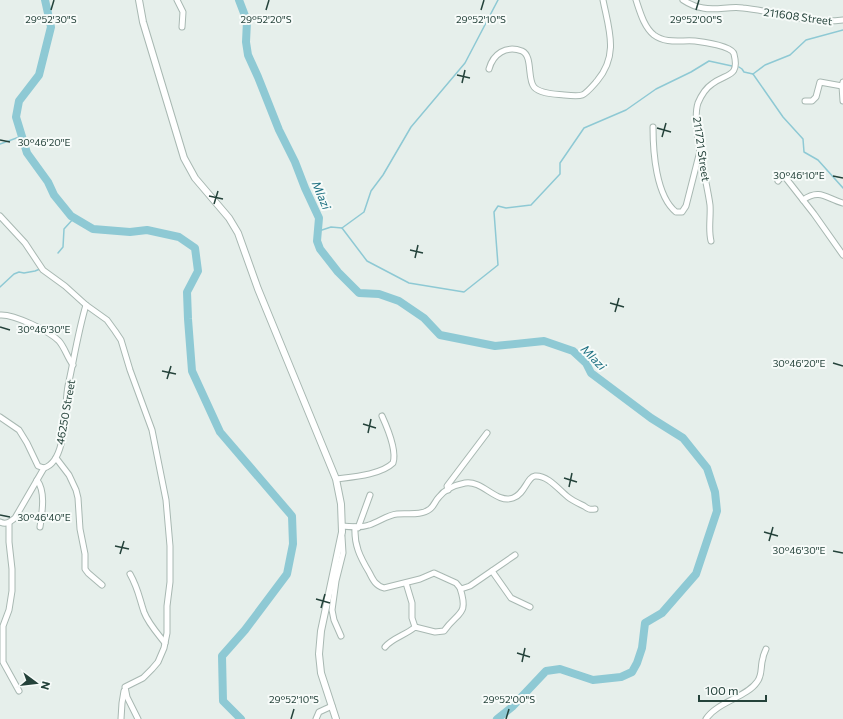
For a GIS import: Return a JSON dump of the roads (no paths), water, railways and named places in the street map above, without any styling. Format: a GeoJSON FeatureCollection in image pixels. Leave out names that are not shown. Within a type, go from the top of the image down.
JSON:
{"type":"FeatureCollection","features":[{"type":"Feature","properties":{"kind":"street"},"geometry":{"type":"LineString","coordinates":[[140,0],[143,22],[184,158],[195,178],[229,218],[238,233],[258,289],[336,480],[341,504],[343,553],[332,602],[334,620],[341,636]]}},
{"type":"Feature","properties":{"kind":"street"},"geometry":{"type":"LineString","coordinates":[[177,0],[183,12],[182,27]]}},
{"type":"Feature","properties":{"kind":"street"},"geometry":{"type":"LineString","coordinates":[[489,69],[495,56],[500,52],[515,50],[520,51],[524,53],[527,58],[532,81],[535,88],[539,91],[552,94],[584,95],[604,73],[610,55],[610,37],[603,0]]}},
{"type":"Feature","properties":{"kind":"street","name":"211721 Street"},"geometry":{"type":"LineString","coordinates":[[636,0],[648,28],[660,39],[676,42],[696,41],[731,49],[734,53],[735,67],[733,72],[713,83],[706,90],[698,103],[696,114],[700,150],[710,206],[709,231],[711,241]]}},
{"type":"Feature","properties":{"kind":"street","name":"211608 Street"},"geometry":{"type":"LineString","coordinates":[[683,0],[703,8],[713,9],[731,7],[833,22],[843,20]]}},
{"type":"Feature","properties":{"kind":"street"},"geometry":{"type":"LineString","coordinates":[[805,101],[814,100],[820,82],[842,84],[843,101]]}},
{"type":"Feature","properties":{"kind":"street"},"geometry":{"type":"LineString","coordinates":[[653,127],[655,167],[668,203],[676,212],[682,212],[686,206],[700,150]]}},
{"type":"Feature","properties":{"kind":"street"},"geometry":{"type":"LineString","coordinates":[[778,181],[782,176],[784,176],[843,255]]}},
{"type":"Feature","properties":{"kind":"street"},"geometry":{"type":"LineString","coordinates":[[803,200],[809,196],[819,194],[843,203]]}},
{"type":"Feature","properties":{"kind":"street"},"geometry":{"type":"LineString","coordinates":[[0,216],[25,243],[43,270],[107,320],[121,340],[130,370],[152,430],[166,500],[170,546],[170,582],[165,644],[158,662],[152,669],[143,678],[124,687],[125,690],[121,719]]}},
{"type":"Feature","properties":{"kind":"street","name":"46250 Street"},"geometry":{"type":"LineString","coordinates":[[9,523],[19,513],[44,468],[50,465],[56,458],[65,426],[68,387],[86,305]]}},
{"type":"Feature","properties":{"kind":"street"},"geometry":{"type":"LineString","coordinates":[[0,315],[9,315],[19,318],[54,337],[58,340],[73,365]]}},
{"type":"Feature","properties":{"kind":"street"},"geometry":{"type":"LineString","coordinates":[[336,480],[372,473],[386,468],[392,463],[394,456],[393,448],[382,416]]}},
{"type":"Feature","properties":{"kind":"street"},"geometry":{"type":"LineString","coordinates":[[0,417],[19,430],[30,448],[36,462],[41,468],[44,468]]}},
{"type":"Feature","properties":{"kind":"street"},"geometry":{"type":"LineString","coordinates":[[448,490],[447,486],[487,433]]}},
{"type":"Feature","properties":{"kind":"street"},"geometry":{"type":"LineString","coordinates":[[56,458],[69,475],[76,490],[80,529],[85,554],[85,568],[88,574],[102,585]]}},
{"type":"Feature","properties":{"kind":"street"},"geometry":{"type":"LineString","coordinates":[[342,529],[369,525],[392,515],[416,514],[429,510],[434,506],[438,498],[453,486],[471,482],[501,498],[509,499],[518,496],[523,491],[530,478],[539,476],[556,485],[574,502],[589,510],[595,509]]}},
{"type":"Feature","properties":{"kind":"street"},"geometry":{"type":"LineString","coordinates":[[37,480],[41,487],[42,498],[40,527]]}},
{"type":"Feature","properties":{"kind":"street"},"geometry":{"type":"LineString","coordinates":[[370,495],[354,527],[357,551],[374,581],[379,586],[384,588],[406,583],[434,573],[456,583],[460,588],[464,599],[464,608],[444,631],[435,632],[415,627],[389,642],[385,647]]}},
{"type":"Feature","properties":{"kind":"street"},"geometry":{"type":"LineString","coordinates":[[0,522],[4,524],[9,523],[9,542],[12,569],[12,590],[9,610],[3,626],[3,662],[19,691]]}},
{"type":"Feature","properties":{"kind":"street"},"geometry":{"type":"LineString","coordinates":[[336,719],[320,666],[319,643],[342,529]]}},
{"type":"Feature","properties":{"kind":"street"},"geometry":{"type":"LineString","coordinates":[[460,588],[463,589],[470,586],[515,555]]}},
{"type":"Feature","properties":{"kind":"street"},"geometry":{"type":"LineString","coordinates":[[492,571],[511,598],[530,607]]}},
{"type":"Feature","properties":{"kind":"street"},"geometry":{"type":"LineString","coordinates":[[130,574],[139,592],[145,614],[154,630],[165,644]]}},
{"type":"Feature","properties":{"kind":"street"},"geometry":{"type":"LineString","coordinates":[[406,583],[412,603],[412,618],[415,627]]}},
{"type":"Feature","properties":{"kind":"street"},"geometry":{"type":"LineString","coordinates":[[706,719],[718,708],[757,683],[760,677],[762,659],[766,649]]}},
{"type":"Feature","properties":{"kind":"street"},"geometry":{"type":"LineString","coordinates":[[125,690],[138,719]]}},
{"type":"Feature","properties":{"kind":"street"},"geometry":{"type":"LineString","coordinates":[[316,719],[319,712],[332,706]]}},
{"type":"Feature","properties":{"kind":"waterway"},"geometry":{"type":"LineString","coordinates":[[45,0],[51,27],[39,75],[19,101],[16,117],[27,153],[48,182],[54,195],[71,216],[93,229],[130,232],[147,230],[179,237],[195,248],[198,271],[187,292],[192,371],[220,432],[292,516],[293,544],[287,574],[245,630],[222,656],[223,701],[241,719]]}},
{"type":"Feature","properties":{"kind":"waterway","name":"Mlazi"},"geometry":{"type":"LineString","coordinates":[[239,0],[247,21],[246,42],[248,55],[279,130],[295,162],[319,218],[317,241],[320,249],[338,272],[359,293],[379,294],[399,301],[424,318],[440,335],[495,346],[544,341],[573,351],[586,363],[591,373],[651,418],[683,438],[707,468],[715,492],[717,511],[696,574],[662,613],[645,623],[642,648],[632,672],[621,677],[593,680],[560,669],[546,671],[512,707],[497,719]]}},
{"type":"Feature","properties":{"kind":"waterway"},"geometry":{"type":"LineString","coordinates":[[319,231],[331,227],[342,228],[364,212],[371,191],[383,175],[411,127],[465,63],[498,0]]}},
{"type":"Feature","properties":{"kind":"waterway"},"geometry":{"type":"LineString","coordinates":[[753,74],[765,65],[790,55],[806,40],[843,30]]}},
{"type":"Feature","properties":{"kind":"waterway"},"geometry":{"type":"LineString","coordinates":[[342,228],[367,261],[409,283],[464,292],[498,265],[494,212],[498,206],[506,208],[531,205],[560,174],[560,163],[584,128],[626,110],[656,89],[691,72],[709,61],[732,66]]}},
{"type":"Feature","properties":{"kind":"waterway"},"geometry":{"type":"LineString","coordinates":[[739,67],[744,72],[753,74],[783,117],[803,139],[804,152],[818,160],[843,188]]}},
{"type":"Feature","properties":{"kind":"waterway"},"geometry":{"type":"LineString","coordinates":[[0,144],[22,136]]}},
{"type":"Feature","properties":{"kind":"waterway"},"geometry":{"type":"LineString","coordinates":[[58,253],[63,247],[64,229],[74,218]]}},
{"type":"Feature","properties":{"kind":"waterway"},"geometry":{"type":"LineString","coordinates":[[0,287],[14,274],[40,269]]}}]}
